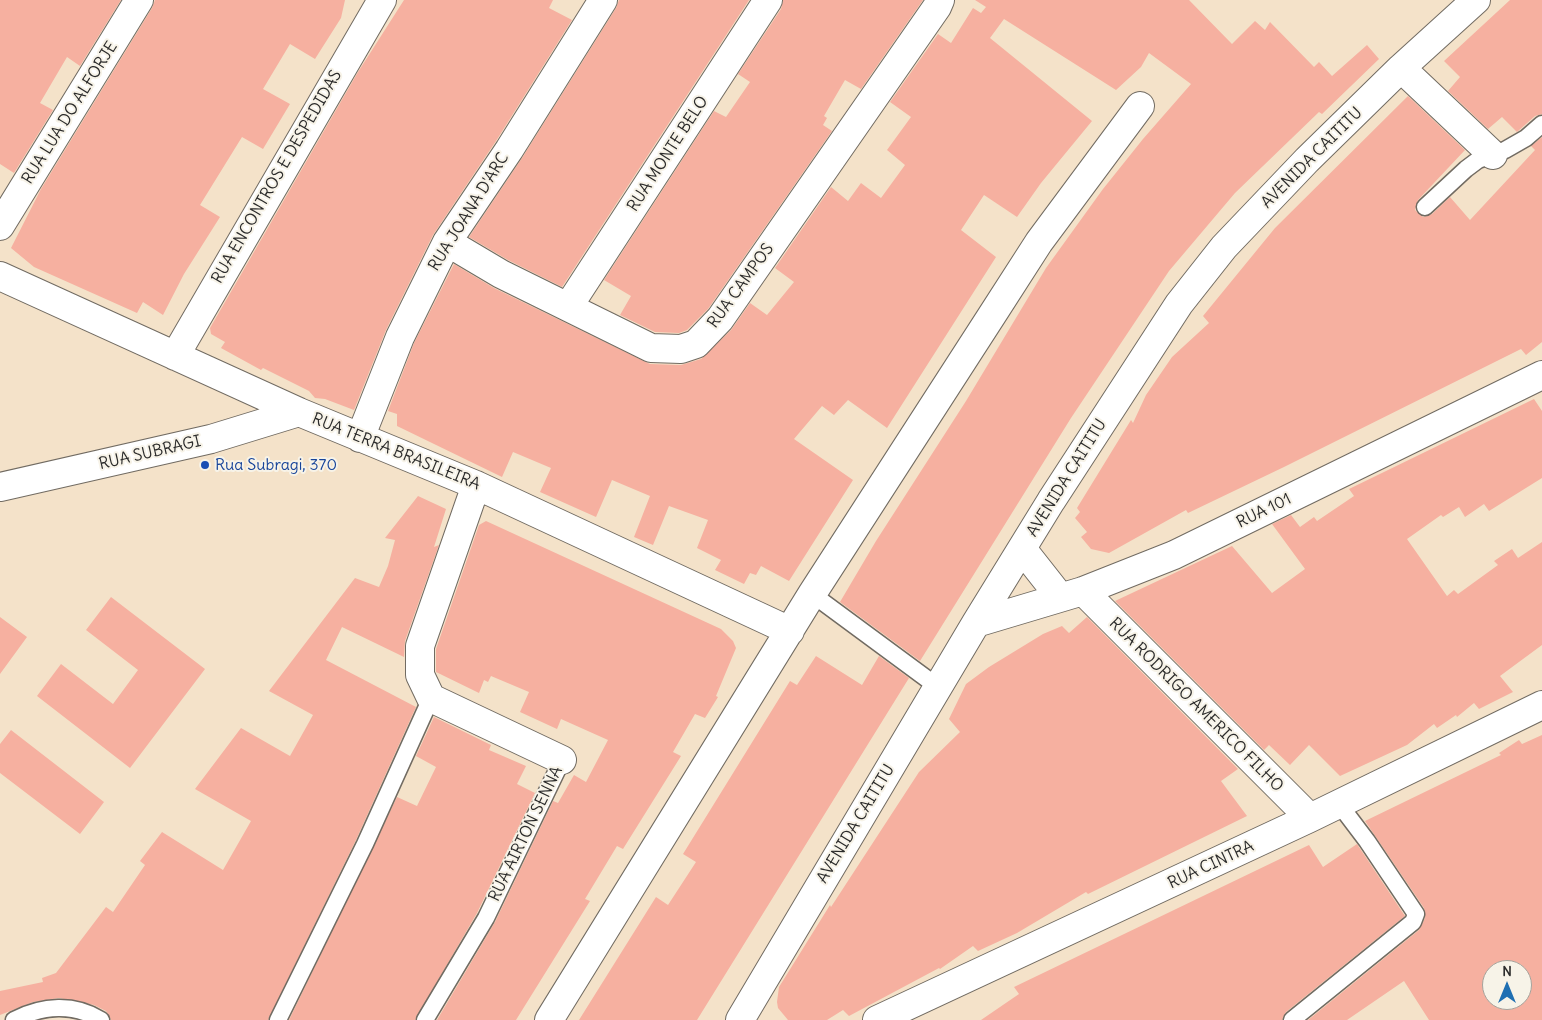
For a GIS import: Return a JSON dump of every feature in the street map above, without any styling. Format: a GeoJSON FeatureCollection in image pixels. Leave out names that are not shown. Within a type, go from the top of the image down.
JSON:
{"type":"FeatureCollection","features":[{"type":"Feature","properties":{"kind":"street","name":"RUA LUA DO ALFORJE"},"geometry":{"type":"LineString","coordinates":[[0,226],[139,0]]}},
{"type":"Feature","properties":{"kind":"street","name":"RUA ENCONTROS E DESPEDIDAS"},"geometry":{"type":"LineString","coordinates":[[175,356],[382,0]]}},
{"type":"Feature","properties":{"kind":"street","name":"RUA JOANA D'ARC"},"geometry":{"type":"LineString","coordinates":[[360,438],[400,337],[447,242],[509,150],[603,0]]}},
{"type":"Feature","properties":{"kind":"street","name":"RUA MONTE BELO"},"geometry":{"type":"LineString","coordinates":[[568,307],[768,0]]}},
{"type":"Feature","properties":{"kind":"street","name":"RUA CAMPOS"},"geometry":{"type":"LineString","coordinates":[[447,242],[501,274],[650,348],[681,349],[696,344],[720,319],[940,0]]}},
{"type":"Feature","properties":{"kind":"street","name":"AVENIDA CAITITU"},"geometry":{"type":"LineString","coordinates":[[740,1020],[976,623],[1024,550],[1051,502],[1179,304],[1224,247],[1307,160],[1476,0]]}},
{"type":"Feature","properties":{"kind":"street"},"geometry":{"type":"LineString","coordinates":[[1402,68],[1493,155]]}},
{"type":"Feature","properties":{"kind":"street"},"geometry":{"type":"LineString","coordinates":[[549,1020],[812,594],[1039,242],[1140,106]]}},
{"type":"Feature","properties":{"kind":"street","name":"RUA TERRA BRASILEIRA"},"geometry":{"type":"LineString","coordinates":[[0,276],[299,412],[476,485],[790,631]]}},
{"type":"Feature","properties":{"kind":"street","name":"RUA 101"},"geometry":{"type":"LineString","coordinates":[[976,623],[1071,594],[1174,555],[1542,376]]}},
{"type":"Feature","properties":{"kind":"street","name":"RUA SUBRAGI"},"geometry":{"type":"LineString","coordinates":[[0,487],[211,440],[299,412]]}},
{"type":"Feature","properties":{"kind":"street"},"geometry":{"type":"LineString","coordinates":[[432,698],[420,675],[418,662],[420,646],[476,485]]}},
{"type":"Feature","properties":{"kind":"street","name":"RUA RODRIGO AMERICO FILHO"},"geometry":{"type":"LineString","coordinates":[[1024,550],[1310,818]]}},
{"type":"Feature","properties":{"kind":"street","name":"RUA AIRTON SENNA"},"geometry":{"type":"LineString","coordinates":[[432,698],[562,760]]}},
{"type":"Feature","properties":{"kind":"street","name":"RUA CINTRA"},"geometry":{"type":"LineString","coordinates":[[877,1020],[1310,818],[1542,705]]}},
{"type":"Feature","properties":{"kind":"lane"},"geometry":{"type":"LineString","coordinates":[[1426,207],[1478,160],[1493,155],[1526,138],[1542,124]]}},
{"type":"Feature","properties":{"kind":"lane"},"geometry":{"type":"LineString","coordinates":[[812,594],[835,613],[938,687]]}},
{"type":"Feature","properties":{"kind":"lane"},"geometry":{"type":"LineString","coordinates":[[278,1020],[365,844],[432,698]]}},
{"type":"Feature","properties":{"kind":"lane","name":"RUA AIRTON SENNA"},"geometry":{"type":"LineString","coordinates":[[425,1020],[486,918],[562,760]]}},
{"type":"Feature","properties":{"kind":"lane"},"geometry":{"type":"LineString","coordinates":[[1292,1020],[1413,922],[1416,914],[1367,841],[1339,804]]}},
{"type":"Feature","properties":{"kind":"lane"},"geometry":{"type":"LineString","coordinates":[[14,1020],[61,1006],[82,1010],[101,1020]]}},
{"type":"Feature","properties":{"kind":"building"},"geometry":{"type":"Polygon","coordinates":[[[0,0],[121,0],[80,66],[67,57],[40,103],[53,110],[14,173],[0,164],[0,0]]]}},
{"type":"Feature","properties":{"kind":"building"},"geometry":{"type":"Polygon","coordinates":[[[155,0],[345,0],[341,18],[315,59],[290,44],[263,89],[290,104],[263,149],[242,137],[200,205],[220,217],[184,274],[163,315],[143,302],[137,313],[34,267],[11,248],[41,189],[152,8],[155,0]]]}},
{"type":"Feature","properties":{"kind":"building"},"geometry":{"type":"Polygon","coordinates":[[[404,0],[553,0],[549,8],[572,20],[496,141],[433,235],[386,330],[354,410],[325,399],[315,398],[309,391],[263,368],[261,370],[221,348],[225,342],[211,334],[210,328],[358,72],[404,0]]]}},
{"type":"Feature","properties":{"kind":"building"},"geometry":{"type":"Polygon","coordinates":[[[619,0],[749,0],[562,287],[508,260],[469,237],[522,158],[616,8],[619,0]]]}},
{"type":"Feature","properties":{"kind":"building"},"geometry":{"type":"Polygon","coordinates":[[[783,0],[923,0],[861,89],[845,80],[824,116],[827,118],[823,125],[832,131],[708,309],[687,330],[679,333],[655,332],[620,315],[631,296],[604,280],[714,111],[726,117],[750,82],[738,74],[781,9],[783,0]]]}},
{"type":"Feature","properties":{"kind":"building"},"geometry":{"type":"Polygon","coordinates":[[[975,0],[1189,0],[1232,44],[1255,21],[1265,30],[1270,22],[1314,67],[1319,62],[1332,76],[1367,45],[1379,59],[1322,114],[1319,112],[1235,193],[1169,271],[1071,418],[920,661],[840,602],[876,541],[966,401],[1046,268],[1103,189],[1191,84],[1149,53],[1141,67],[1116,90],[1004,19],[990,38],[1092,121],[1041,183],[1017,217],[984,195],[961,230],[996,257],[887,428],[848,400],[834,415],[822,406],[794,439],[853,480],[789,581],[761,566],[756,575],[750,573],[744,584],[715,570],[721,560],[697,548],[708,520],[669,506],[653,545],[634,537],[650,496],[612,480],[596,517],[540,492],[551,468],[513,452],[502,477],[397,426],[397,414],[388,411],[414,343],[454,264],[494,288],[650,364],[681,365],[701,359],[731,330],[750,303],[767,315],[794,282],[775,268],[831,187],[848,201],[861,183],[881,198],[905,165],[887,150],[911,117],[890,102],[938,34],[951,43],[973,8],[981,13],[986,7],[975,0]]]}},
{"type":"Feature","properties":{"kind":"building"},"geometry":{"type":"Polygon","coordinates":[[[1510,0],[1542,0],[1542,114],[1535,116],[1517,132],[1502,117],[1488,129],[1448,91],[1460,77],[1444,61],[1510,0]]]}},
{"type":"Feature","properties":{"kind":"building"},"geometry":{"type":"Polygon","coordinates":[[[1408,96],[1465,150],[1418,200],[1415,210],[1423,217],[1432,214],[1450,197],[1470,220],[1535,150],[1531,146],[1542,137],[1542,342],[1526,355],[1521,349],[1284,467],[1188,513],[1186,510],[1109,553],[1091,549],[1081,537],[1087,532],[1075,518],[1080,512],[1077,508],[1131,420],[1133,423],[1146,395],[1172,357],[1209,323],[1203,316],[1275,228],[1408,96]]]}},
{"type":"Feature","properties":{"kind":"building"},"geometry":{"type":"Polygon","coordinates":[[[1534,399],[1542,411],[1542,478],[1489,511],[1484,504],[1465,517],[1459,507],[1443,517],[1441,515],[1407,539],[1447,596],[1454,590],[1458,594],[1498,565],[1494,561],[1512,549],[1518,558],[1542,542],[1542,645],[1500,676],[1513,692],[1479,709],[1474,703],[1457,717],[1456,715],[1437,728],[1434,724],[1407,745],[1340,776],[1309,745],[1290,765],[1269,745],[1264,750],[1115,601],[1232,546],[1272,593],[1305,569],[1272,524],[1291,515],[1300,527],[1314,517],[1317,521],[1354,496],[1349,489],[1534,399]]]}},
{"type":"Feature","properties":{"kind":"building"},"geometry":{"type":"Polygon","coordinates":[[[418,496],[446,509],[434,547],[439,545],[405,641],[404,657],[342,627],[326,660],[416,707],[356,840],[268,1020],[111,1020],[106,1011],[94,1005],[59,998],[33,1002],[0,1015],[0,991],[43,982],[42,978],[56,973],[106,907],[113,912],[145,865],[140,861],[162,832],[223,870],[251,821],[195,789],[241,728],[290,756],[313,715],[269,691],[355,578],[379,587],[388,566],[395,540],[385,538],[418,496]]]}},
{"type":"Feature","properties":{"kind":"building"},"geometry":{"type":"Polygon","coordinates":[[[486,521],[721,629],[733,641],[736,648],[716,696],[718,697],[705,718],[695,714],[673,752],[681,756],[623,849],[617,846],[585,899],[590,901],[516,1020],[437,1020],[495,922],[553,801],[558,803],[574,775],[586,782],[608,740],[561,719],[557,729],[520,712],[529,692],[491,676],[488,682],[484,680],[479,693],[436,672],[436,649],[479,525],[486,521]]]}},
{"type":"Feature","properties":{"kind":"building"},"geometry":{"type":"Polygon","coordinates":[[[111,597],[205,669],[130,768],[37,696],[61,664],[113,704],[138,670],[86,630],[111,597]]]}},
{"type":"Feature","properties":{"kind":"building"},"geometry":{"type":"Polygon","coordinates":[[[0,617],[27,637],[0,674],[0,617]]]}},
{"type":"Feature","properties":{"kind":"building"},"geometry":{"type":"Polygon","coordinates":[[[1087,617],[1238,769],[1221,781],[1247,816],[1088,894],[1086,892],[1017,933],[978,951],[973,946],[940,969],[849,1016],[843,1010],[827,1020],[788,1020],[778,1008],[779,987],[830,905],[831,907],[919,772],[960,732],[949,719],[966,684],[989,667],[1043,634],[1062,626],[1069,633],[1087,617]]]}},
{"type":"Feature","properties":{"kind":"building"},"geometry":{"type":"Polygon","coordinates":[[[816,656],[862,685],[879,656],[909,678],[697,1020],[579,1020],[656,897],[668,905],[696,862],[683,854],[790,681],[797,685],[816,656]]]}},
{"type":"Feature","properties":{"kind":"building"},"geometry":{"type":"Polygon","coordinates":[[[434,717],[491,745],[489,750],[526,766],[517,784],[535,793],[477,913],[415,1020],[289,1020],[397,797],[417,806],[436,767],[416,756],[434,717]]]}},
{"type":"Feature","properties":{"kind":"building"},"geometry":{"type":"Polygon","coordinates":[[[11,730],[104,802],[80,834],[0,773],[0,744],[11,730]]]}},
{"type":"Feature","properties":{"kind":"building"},"geometry":{"type":"Polygon","coordinates":[[[1542,735],[1542,1020],[1429,1020],[1404,981],[1347,1020],[1308,1020],[1419,930],[1425,918],[1424,908],[1365,821],[1501,755],[1499,753],[1519,740],[1522,744],[1542,735]]]}},
{"type":"Feature","properties":{"kind":"building"},"geometry":{"type":"Polygon","coordinates":[[[1357,844],[1405,916],[1286,1012],[1282,1020],[981,1020],[1019,994],[1014,987],[1309,845],[1323,867],[1357,844]]]}},
{"type":"Feature","properties":{"kind":"place","name":"Rua Subragi, 370"},"geometry":{"type":"Point","coordinates":[205,465]}}]}
